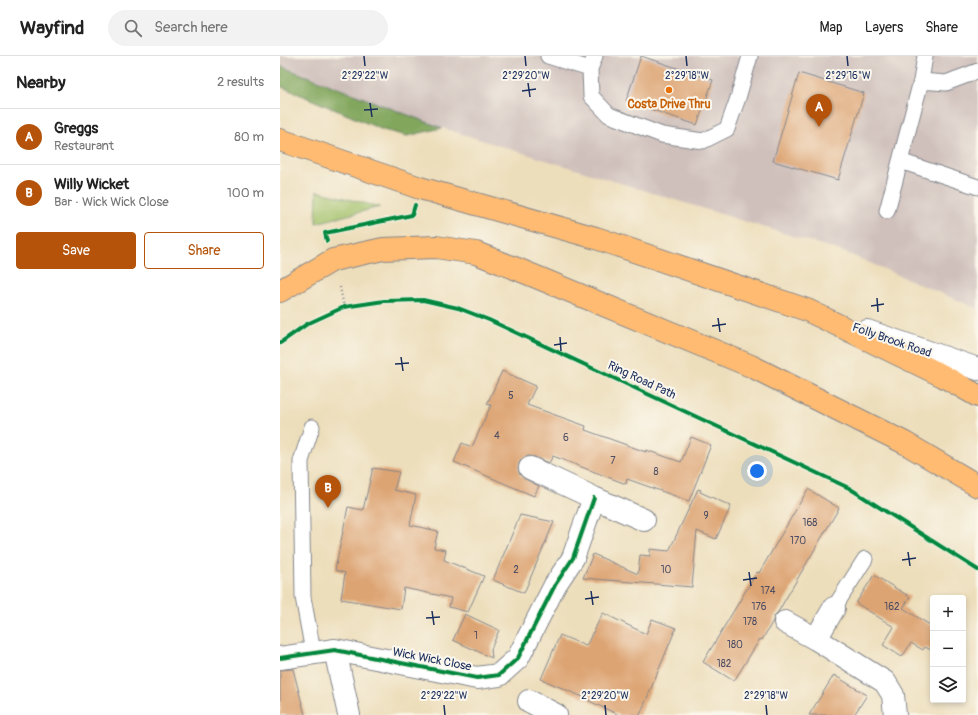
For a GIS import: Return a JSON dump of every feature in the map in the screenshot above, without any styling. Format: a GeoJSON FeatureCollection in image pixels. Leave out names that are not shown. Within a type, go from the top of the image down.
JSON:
{"type":"FeatureCollection","features":[{"type":"Feature","properties":{"kind":"highway"},"geometry":{"type":"LineString","coordinates":[[280,140],[420,188],[596,238],[807,310],[943,376],[978,396]]}},
{"type":"Feature","properties":{"kind":"highway"},"geometry":{"type":"LineString","coordinates":[[280,291],[333,260],[382,249],[436,247],[476,253],[751,366],[904,443],[978,486]]}},
{"type":"Feature","properties":{"kind":"street","name":"Folly Brook Road"},"geometry":{"type":"LineString","coordinates":[[807,310],[978,369]]}},
{"type":"Feature","properties":{"kind":"street"},"geometry":{"type":"LineString","coordinates":[[530,468],[644,520]]}},
{"type":"Feature","properties":{"kind":"street","name":"Wick Wick Close"},"geometry":{"type":"LineString","coordinates":[[280,658],[335,650],[477,678],[499,675],[518,658],[555,585],[573,558],[594,498]]}},
{"type":"Feature","properties":{"kind":"street"},"geometry":{"type":"LineString","coordinates":[[816,640],[834,608]]}},
{"type":"Feature","properties":{"kind":"street"},"geometry":{"type":"LineString","coordinates":[[785,622],[885,682],[893,694],[895,715]]}},
{"type":"Feature","properties":{"kind":"street"},"geometry":{"type":"LineString","coordinates":[[335,650],[349,715]]}},
{"type":"Feature","properties":{"kind":"street"},"geometry":{"type":"LineString","coordinates":[[529,701],[556,715]]}},
{"type":"Feature","properties":{"kind":"lane"},"geometry":{"type":"LineString","coordinates":[[548,56],[592,62],[591,96],[609,115],[662,135],[703,141],[727,129],[750,56]]}},
{"type":"Feature","properties":{"kind":"lane"},"geometry":{"type":"LineString","coordinates":[[887,211],[921,81],[925,56]]}},
{"type":"Feature","properties":{"kind":"lane"},"geometry":{"type":"LineString","coordinates":[[921,81],[946,83],[978,71]]}},
{"type":"Feature","properties":{"kind":"lane"},"geometry":{"type":"LineString","coordinates":[[900,161],[978,187]]}},
{"type":"Feature","properties":{"kind":"lane"},"geometry":{"type":"LineString","coordinates":[[312,427],[301,460],[303,597],[313,652]]}},
{"type":"Feature","properties":{"kind":"lane"},"geometry":{"type":"LineString","coordinates":[[834,608],[865,559]]}},
{"type":"Feature","properties":{"kind":"path"},"geometry":{"type":"LineString","coordinates":[[327,240],[325,233],[412,215],[414,210]]}},
{"type":"Feature","properties":{"kind":"path"},"geometry":{"type":"LineString","coordinates":[[340,287],[344,307]]}},
{"type":"Feature","properties":{"kind":"path"},"geometry":{"type":"LineString","coordinates":[[338,310],[351,306]]}},
{"type":"Feature","properties":{"kind":"shaded area"},"geometry":{"type":"Polygon","coordinates":[[[280,56],[978,56],[978,309],[844,252],[442,128],[280,66],[280,56]]]}},
{"type":"Feature","properties":{"kind":"green space"},"geometry":{"type":"Polygon","coordinates":[[[280,66],[442,128],[407,136],[383,130],[280,86],[280,66]]]}},
{"type":"Feature","properties":{"kind":"green space"},"geometry":{"type":"Polygon","coordinates":[[[317,191],[380,207],[316,223],[317,191]]]}},
{"type":"Feature","properties":{"kind":"building","name":"Costa Drive Thru"},"geometry":{"type":"Polygon","coordinates":[[[641,56],[713,80],[697,125],[626,101],[641,56]]]}},
{"type":"Feature","properties":{"kind":"building"},"geometry":{"type":"Polygon","coordinates":[[[799,73],[864,93],[838,180],[773,161],[799,73]]]}},
{"type":"Feature","properties":{"kind":"building"},"geometry":{"type":"Polygon","coordinates":[[[502,371],[536,386],[527,405],[586,426],[585,430],[646,452],[646,450],[681,462],[691,437],[711,445],[689,501],[627,479],[626,484],[553,456],[549,463],[529,456],[523,458],[519,463],[518,469],[520,475],[539,486],[534,496],[454,462],[462,443],[472,447],[491,405],[487,404],[502,371]]]}},
{"type":"Feature","properties":{"kind":"building"},"geometry":{"type":"Polygon","coordinates":[[[373,468],[399,472],[394,490],[416,495],[410,525],[438,531],[434,548],[446,550],[444,560],[484,576],[468,612],[449,607],[451,598],[404,588],[401,609],[341,599],[345,573],[335,570],[348,507],[363,510],[373,468]]]}},
{"type":"Feature","properties":{"kind":"building"},"geometry":{"type":"Polygon","coordinates":[[[698,489],[701,490],[700,492],[731,506],[716,539],[697,531],[692,587],[583,578],[593,554],[638,574],[640,555],[650,556],[650,549],[669,551],[698,489]]]}},
{"type":"Feature","properties":{"kind":"building"},"geometry":{"type":"Polygon","coordinates":[[[808,489],[839,508],[778,612],[774,616],[773,621],[762,640],[760,639],[734,681],[703,662],[757,572],[759,573],[808,489]]]}},
{"type":"Feature","properties":{"kind":"building"},"geometry":{"type":"Polygon","coordinates":[[[520,515],[554,522],[524,593],[493,580],[520,515]]]}},
{"type":"Feature","properties":{"kind":"building"},"geometry":{"type":"Polygon","coordinates":[[[874,575],[910,597],[903,608],[930,625],[930,650],[925,647],[923,650],[911,643],[902,657],[883,645],[894,627],[856,603],[874,575]]]}},
{"type":"Feature","properties":{"kind":"building"},"geometry":{"type":"Polygon","coordinates":[[[603,613],[646,634],[652,619],[676,628],[640,715],[619,715],[589,701],[590,700],[541,679],[560,635],[586,646],[603,613]]]}},
{"type":"Feature","properties":{"kind":"building"},"geometry":{"type":"Polygon","coordinates":[[[465,614],[499,630],[491,649],[492,658],[453,640],[465,614]]]}},
{"type":"Feature","properties":{"kind":"building"},"geometry":{"type":"Polygon","coordinates":[[[293,669],[305,715],[280,715],[280,670],[293,669]]]}},
{"type":"Feature","properties":{"kind":"building"},"geometry":{"type":"Polygon","coordinates":[[[834,675],[867,695],[854,715],[809,715],[834,675]]]}},
{"type":"Feature","properties":{"kind":"cycle path"},"geometry":{"type":"LineString","coordinates":[[327,241],[325,233],[412,215],[415,205]]}},
{"type":"Feature","properties":{"kind":"cycle path","name":"Ring Road Path"},"geometry":{"type":"LineString","coordinates":[[280,343],[307,324],[344,307],[384,301],[423,300],[458,308],[489,320],[849,488],[978,570]]}},
{"type":"Feature","properties":{"kind":"cycle path"},"geometry":{"type":"LineString","coordinates":[[280,658],[335,650],[477,678],[499,675],[518,658],[555,585],[573,558],[594,498]]}},
{"type":"Feature","properties":{"kind":"place","name":"Costa Drive Thru"},"geometry":{"type":"Point","coordinates":[669,90]}},
{"type":"Feature","properties":{"kind":"place","name":"Greggs"},"geometry":{"type":"Point","coordinates":[819,127]}},
{"type":"Feature","properties":{"kind":"place","name":"Willy Wicket"},"geometry":{"type":"Point","coordinates":[328,508]}}]}
